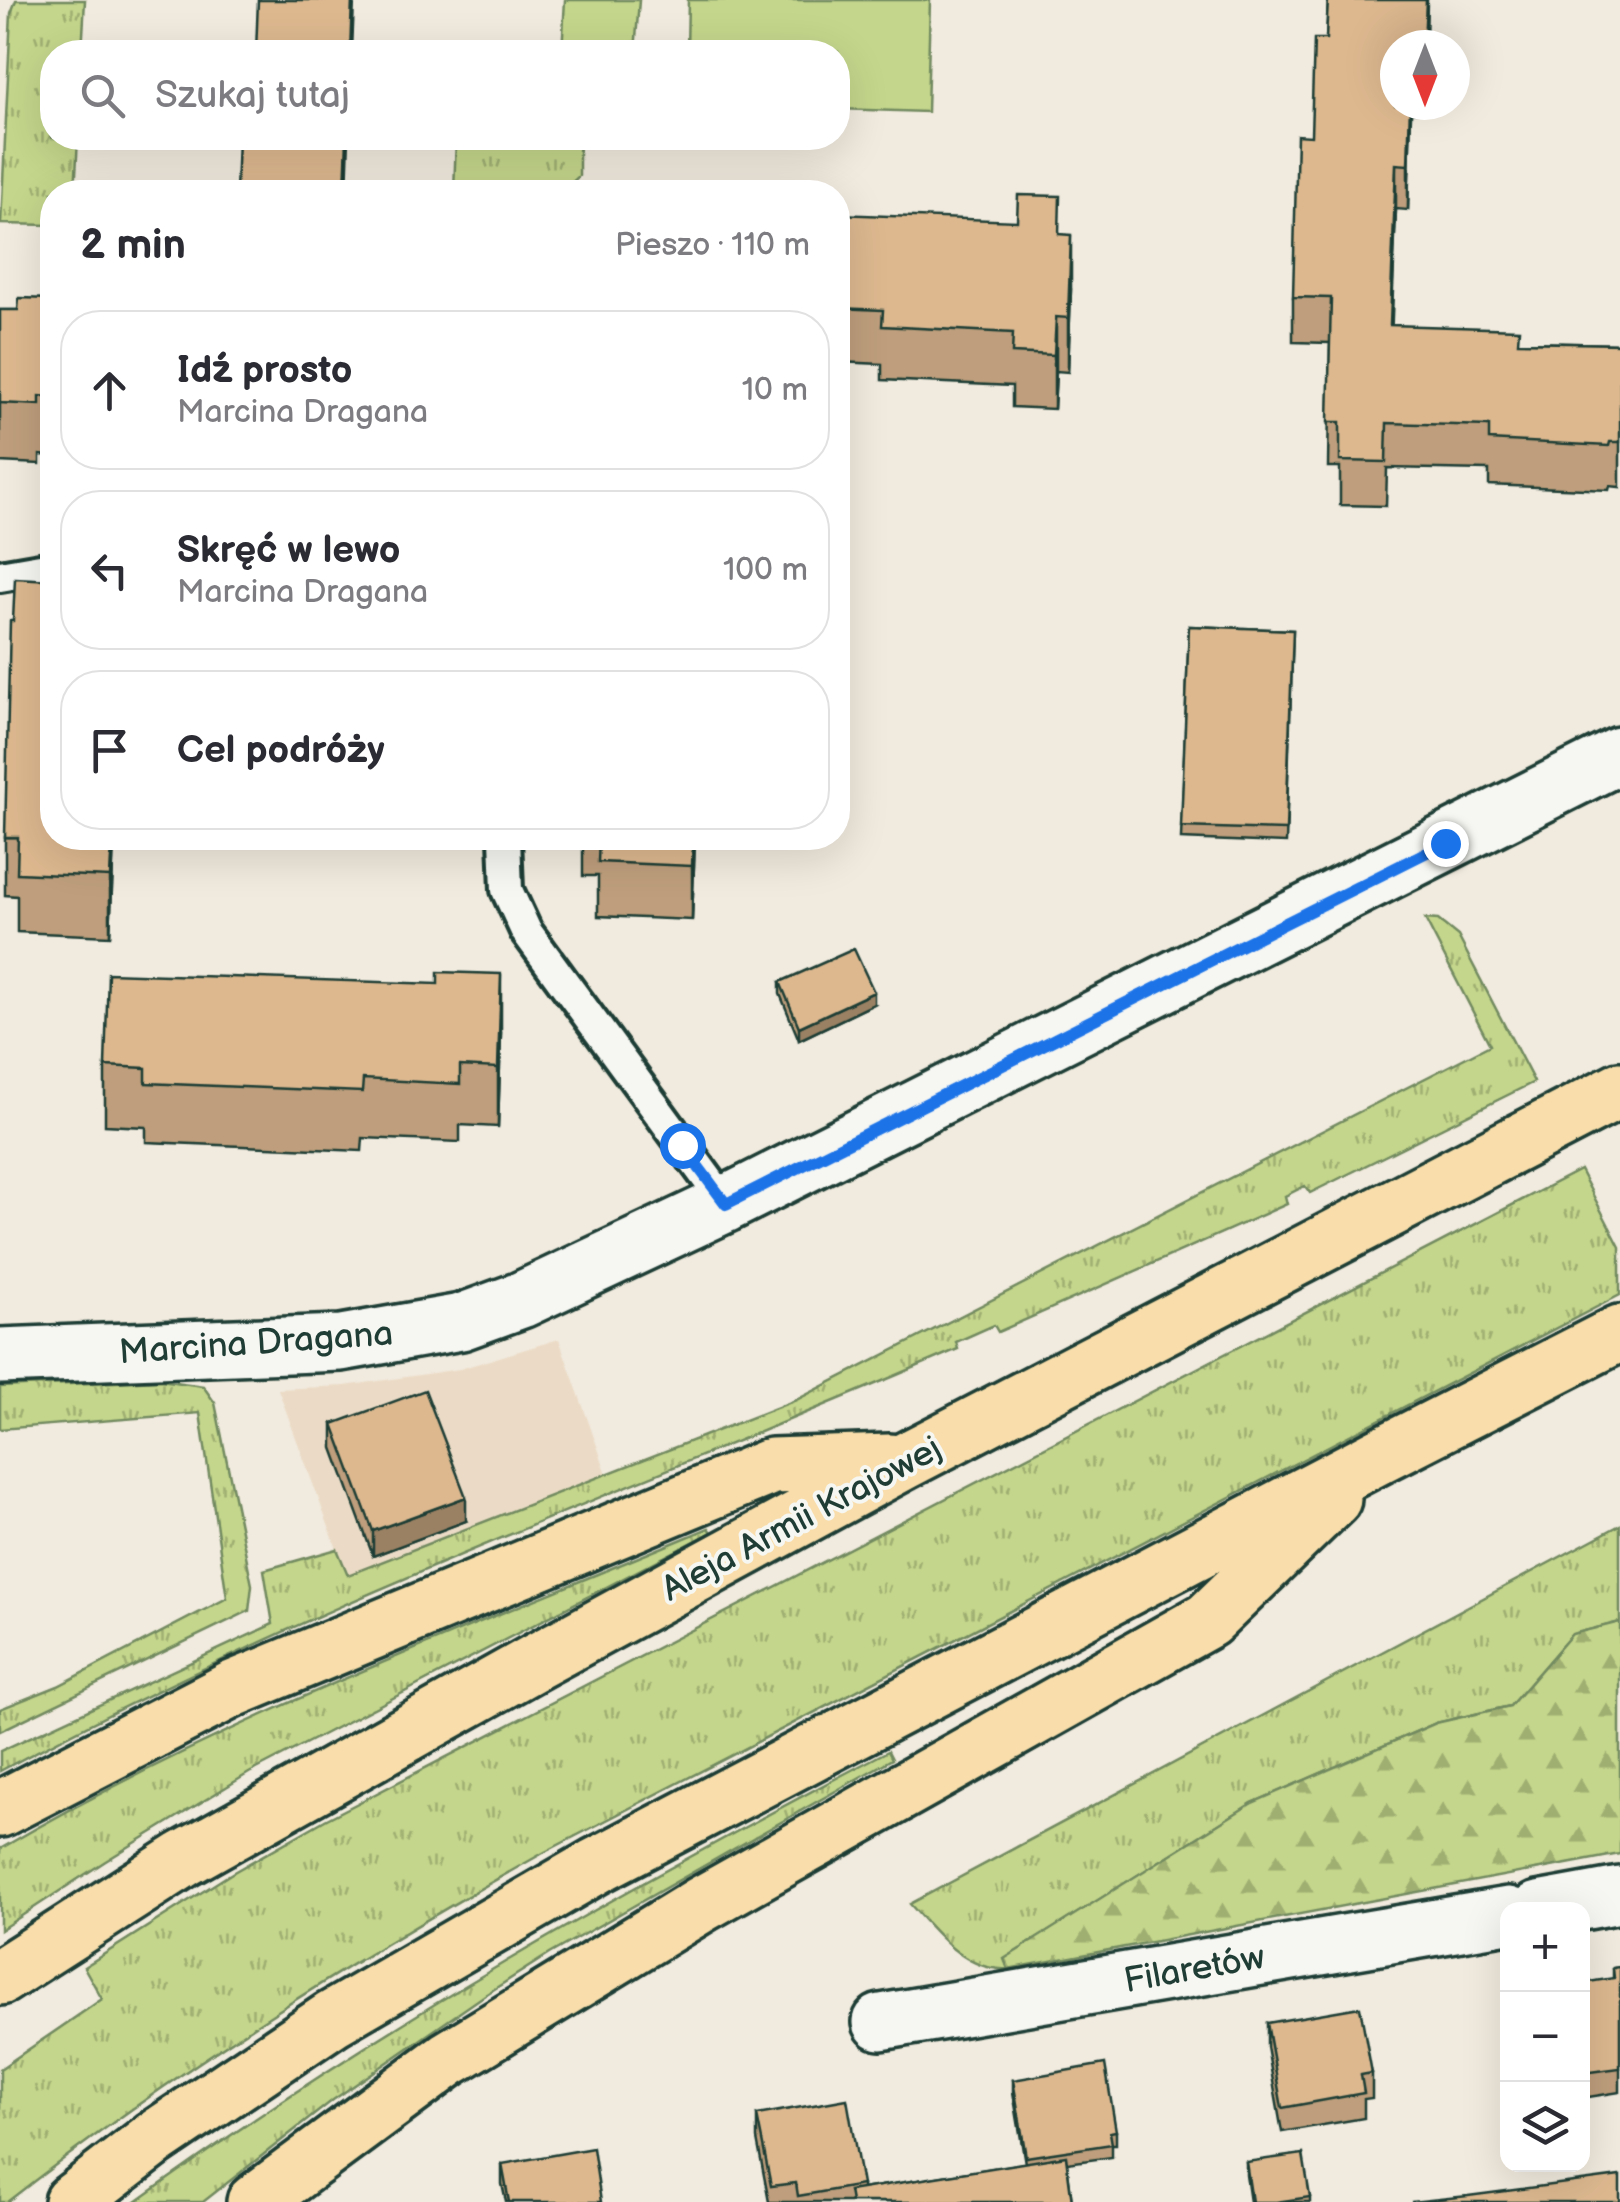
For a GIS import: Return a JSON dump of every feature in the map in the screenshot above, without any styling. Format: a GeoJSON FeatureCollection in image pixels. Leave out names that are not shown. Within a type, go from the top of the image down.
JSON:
{"type":"FeatureCollection","features":[{"type":"Feature","properties":{"kind":"main road","name":"Aleja Armii Krajowej"},"geometry":{"type":"LineString","coordinates":[[9,1971],[184,1859],[366,1755],[903,1462],[1620,1090]]}},
{"type":"Feature","properties":{"kind":"main road"},"geometry":{"type":"LineString","coordinates":[[72,2202],[154,2140],[332,2018],[596,1866],[1620,1334]]}},
{"type":"Feature","properties":{"kind":"main road"},"geometry":{"type":"LineString","coordinates":[[255,2202],[448,2059],[702,1904],[1208,1620],[1379,1456]]}},
{"type":"Feature","properties":{"kind":"main road"},"geometry":{"type":"LineString","coordinates":[[0,1809],[233,1689],[772,1466],[903,1462]]}},
{"type":"Feature","properties":{"kind":"street","name":"Marcina Dragana"},"geometry":{"type":"LineString","coordinates":[[0,1356],[341,1343],[461,1322],[521,1300],[726,1204],[1620,755]]}},
{"type":"Feature","properties":{"kind":"street"},"geometry":{"type":"LineString","coordinates":[[1585,1902],[1620,1896]]}},
{"type":"Feature","properties":{"kind":"street","name":"Filaretów"},"geometry":{"type":"LineString","coordinates":[[881,2022],[1500,1916]]}},
{"type":"Feature","properties":{"kind":"lane"},"geometry":{"type":"LineString","coordinates":[[0,576],[40,568]]}},
{"type":"Feature","properties":{"kind":"lane"},"geometry":{"type":"LineString","coordinates":[[505,850],[507,890],[526,931],[726,1204]]}},
{"type":"Feature","properties":{"kind":"shaded area"},"geometry":{"type":"Polygon","coordinates":[[[559,1339],[607,1474],[347,1576],[278,1389],[345,1386],[460,1369],[559,1339]]]}},
{"type":"Feature","properties":{"kind":"green space"},"geometry":{"type":"Polygon","coordinates":[[[16,0],[85,0],[83,40],[40,40],[40,150],[77,150],[76,180],[40,180],[40,225],[1,224],[11,13],[16,0]]]}},
{"type":"Feature","properties":{"kind":"green space"},"geometry":{"type":"Polygon","coordinates":[[[565,0],[639,0],[636,40],[563,40],[565,0]]]}},
{"type":"Feature","properties":{"kind":"green space"},"geometry":{"type":"Polygon","coordinates":[[[688,0],[930,0],[927,112],[850,109],[850,40],[687,40],[688,0]]]}},
{"type":"Feature","properties":{"kind":"green space"},"geometry":{"type":"Polygon","coordinates":[[[456,150],[579,150],[579,176],[575,180],[454,180],[456,150]]]}},
{"type":"Feature","properties":{"kind":"green space"},"geometry":{"type":"Polygon","coordinates":[[[1425,919],[1438,920],[1458,936],[1534,1082],[1310,1193],[1305,1186],[1285,1196],[1287,1204],[998,1332],[994,1325],[956,1342],[958,1349],[444,1562],[219,1661],[0,1771],[0,1751],[273,1624],[264,1570],[337,1549],[348,1575],[796,1400],[1490,1045],[1425,919]]]}},
{"type":"Feature","properties":{"kind":"green space"},"geometry":{"type":"Polygon","coordinates":[[[1580,1170],[1620,1247],[1620,1295],[545,1852],[269,2016],[137,2105],[7,2202],[0,2202],[0,2069],[102,1999],[84,1967],[232,1873],[325,1820],[1580,1170]]]}},
{"type":"Feature","properties":{"kind":"green space"},"geometry":{"type":"Polygon","coordinates":[[[160,1380],[203,1386],[215,1403],[252,1585],[249,1611],[0,1731],[0,1709],[58,1686],[227,1598],[200,1413],[0,1429],[0,1387],[160,1380]]]}},
{"type":"Feature","properties":{"kind":"green space"},"geometry":{"type":"Polygon","coordinates":[[[1620,1525],[1620,1622],[1572,1634],[1510,1706],[1436,1723],[1252,1803],[1005,1959],[1008,1969],[978,1964],[965,1957],[910,1904],[1620,1525]]]}},
{"type":"Feature","properties":{"kind":"green space"},"geometry":{"type":"Polygon","coordinates":[[[709,1528],[712,1532],[249,1773],[0,1930],[0,1849],[85,1802],[260,1716],[709,1528]]]}},
{"type":"Feature","properties":{"kind":"green space"},"geometry":{"type":"Polygon","coordinates":[[[1620,1622],[1620,1854],[1008,1969],[1004,1959],[1252,1803],[1436,1723],[1510,1706],[1572,1634],[1620,1622]]]}},
{"type":"Feature","properties":{"kind":"green space"},"geometry":{"type":"Polygon","coordinates":[[[888,1751],[892,1759],[549,1954],[485,1995],[333,2100],[203,2202],[136,2202],[317,2078],[503,1963],[888,1751]]]}},
{"type":"Feature","properties":{"kind":"building"},"geometry":{"type":"Polygon","coordinates":[[[258,0],[352,0],[350,40],[256,40],[258,0]]]}},
{"type":"Feature","properties":{"kind":"building"},"geometry":{"type":"Polygon","coordinates":[[[1328,0],[1426,0],[1425,30],[1380,30],[1380,120],[1410,120],[1408,165],[1396,164],[1390,325],[1519,329],[1518,342],[1620,344],[1620,442],[1610,442],[1609,446],[1489,440],[1489,426],[1387,423],[1386,462],[1340,461],[1340,422],[1328,422],[1331,298],[1293,297],[1297,135],[1311,136],[1314,39],[1326,39],[1328,0]]]}},
{"type":"Feature","properties":{"kind":"building"},"geometry":{"type":"Polygon","coordinates":[[[238,150],[347,150],[345,180],[236,180],[238,150]]]}},
{"type":"Feature","properties":{"kind":"building"},"geometry":{"type":"Polygon","coordinates":[[[1018,195],[1060,196],[1059,234],[1071,235],[1068,318],[1056,317],[1054,355],[1012,353],[1013,333],[882,326],[883,310],[850,309],[850,214],[1017,221],[1018,195]]]}},
{"type":"Feature","properties":{"kind":"building"},"geometry":{"type":"Polygon","coordinates":[[[19,298],[40,299],[40,405],[0,403],[0,310],[18,310],[19,298]]]}},
{"type":"Feature","properties":{"kind":"building"},"geometry":{"type":"Polygon","coordinates":[[[15,578],[40,579],[40,850],[111,850],[110,877],[17,873],[18,837],[5,837],[15,578]]]}},
{"type":"Feature","properties":{"kind":"building"},"geometry":{"type":"Polygon","coordinates":[[[1189,626],[1293,630],[1286,830],[1181,827],[1189,626]]]}},
{"type":"Feature","properties":{"kind":"building"},"geometry":{"type":"Polygon","coordinates":[[[598,850],[693,850],[692,866],[598,862],[598,850]]]}},
{"type":"Feature","properties":{"kind":"building"},"geometry":{"type":"Polygon","coordinates":[[[854,949],[874,992],[799,1027],[780,982],[854,949]]]}},
{"type":"Feature","properties":{"kind":"building"},"geometry":{"type":"Polygon","coordinates":[[[438,972],[501,974],[498,1068],[460,1066],[460,1084],[363,1079],[362,1092],[146,1083],[146,1068],[105,1066],[108,973],[438,984],[438,972]]]}},
{"type":"Feature","properties":{"kind":"building"},"geometry":{"type":"Polygon","coordinates":[[[425,1390],[466,1497],[373,1531],[333,1424],[425,1390]]]}},
{"type":"Feature","properties":{"kind":"building"},"geometry":{"type":"Polygon","coordinates":[[[1620,1967],[1620,2068],[1590,2072],[1590,1982],[1614,1978],[1613,1968],[1620,1967]]]}},
{"type":"Feature","properties":{"kind":"building"},"geometry":{"type":"Polygon","coordinates":[[[1360,2007],[1372,2073],[1361,2075],[1364,2093],[1282,2108],[1267,2023],[1360,2007]]]}},
{"type":"Feature","properties":{"kind":"building"},"geometry":{"type":"Polygon","coordinates":[[[1105,2064],[1116,2131],[1110,2132],[1112,2144],[1026,2157],[1013,2080],[1105,2064]]]}},
{"type":"Feature","properties":{"kind":"building"},"geometry":{"type":"Polygon","coordinates":[[[847,2099],[862,2185],[798,2196],[796,2183],[771,2186],[757,2115],[847,2099]]]}},
{"type":"Feature","properties":{"kind":"building"},"geometry":{"type":"Polygon","coordinates":[[[593,2148],[601,2202],[509,2202],[502,2164],[593,2148]]]}},
{"type":"Feature","properties":{"kind":"building"},"geometry":{"type":"Polygon","coordinates":[[[1303,2154],[1310,2197],[1252,2202],[1246,2162],[1303,2154]]]}},
{"type":"Feature","properties":{"kind":"building"},"geometry":{"type":"Polygon","coordinates":[[[1066,2156],[1072,2202],[851,2202],[849,2191],[1066,2156]]]}},
{"type":"Feature","properties":{"kind":"building"},"geometry":{"type":"Polygon","coordinates":[[[1620,2176],[1620,2202],[1411,2202],[1468,2196],[1620,2176]]]}},
{"type":"Feature","properties":{"kind":"route"},"geometry":{"type":"LineString","coordinates":[[682,1145],[726,1204],[1445,843]]}}]}
